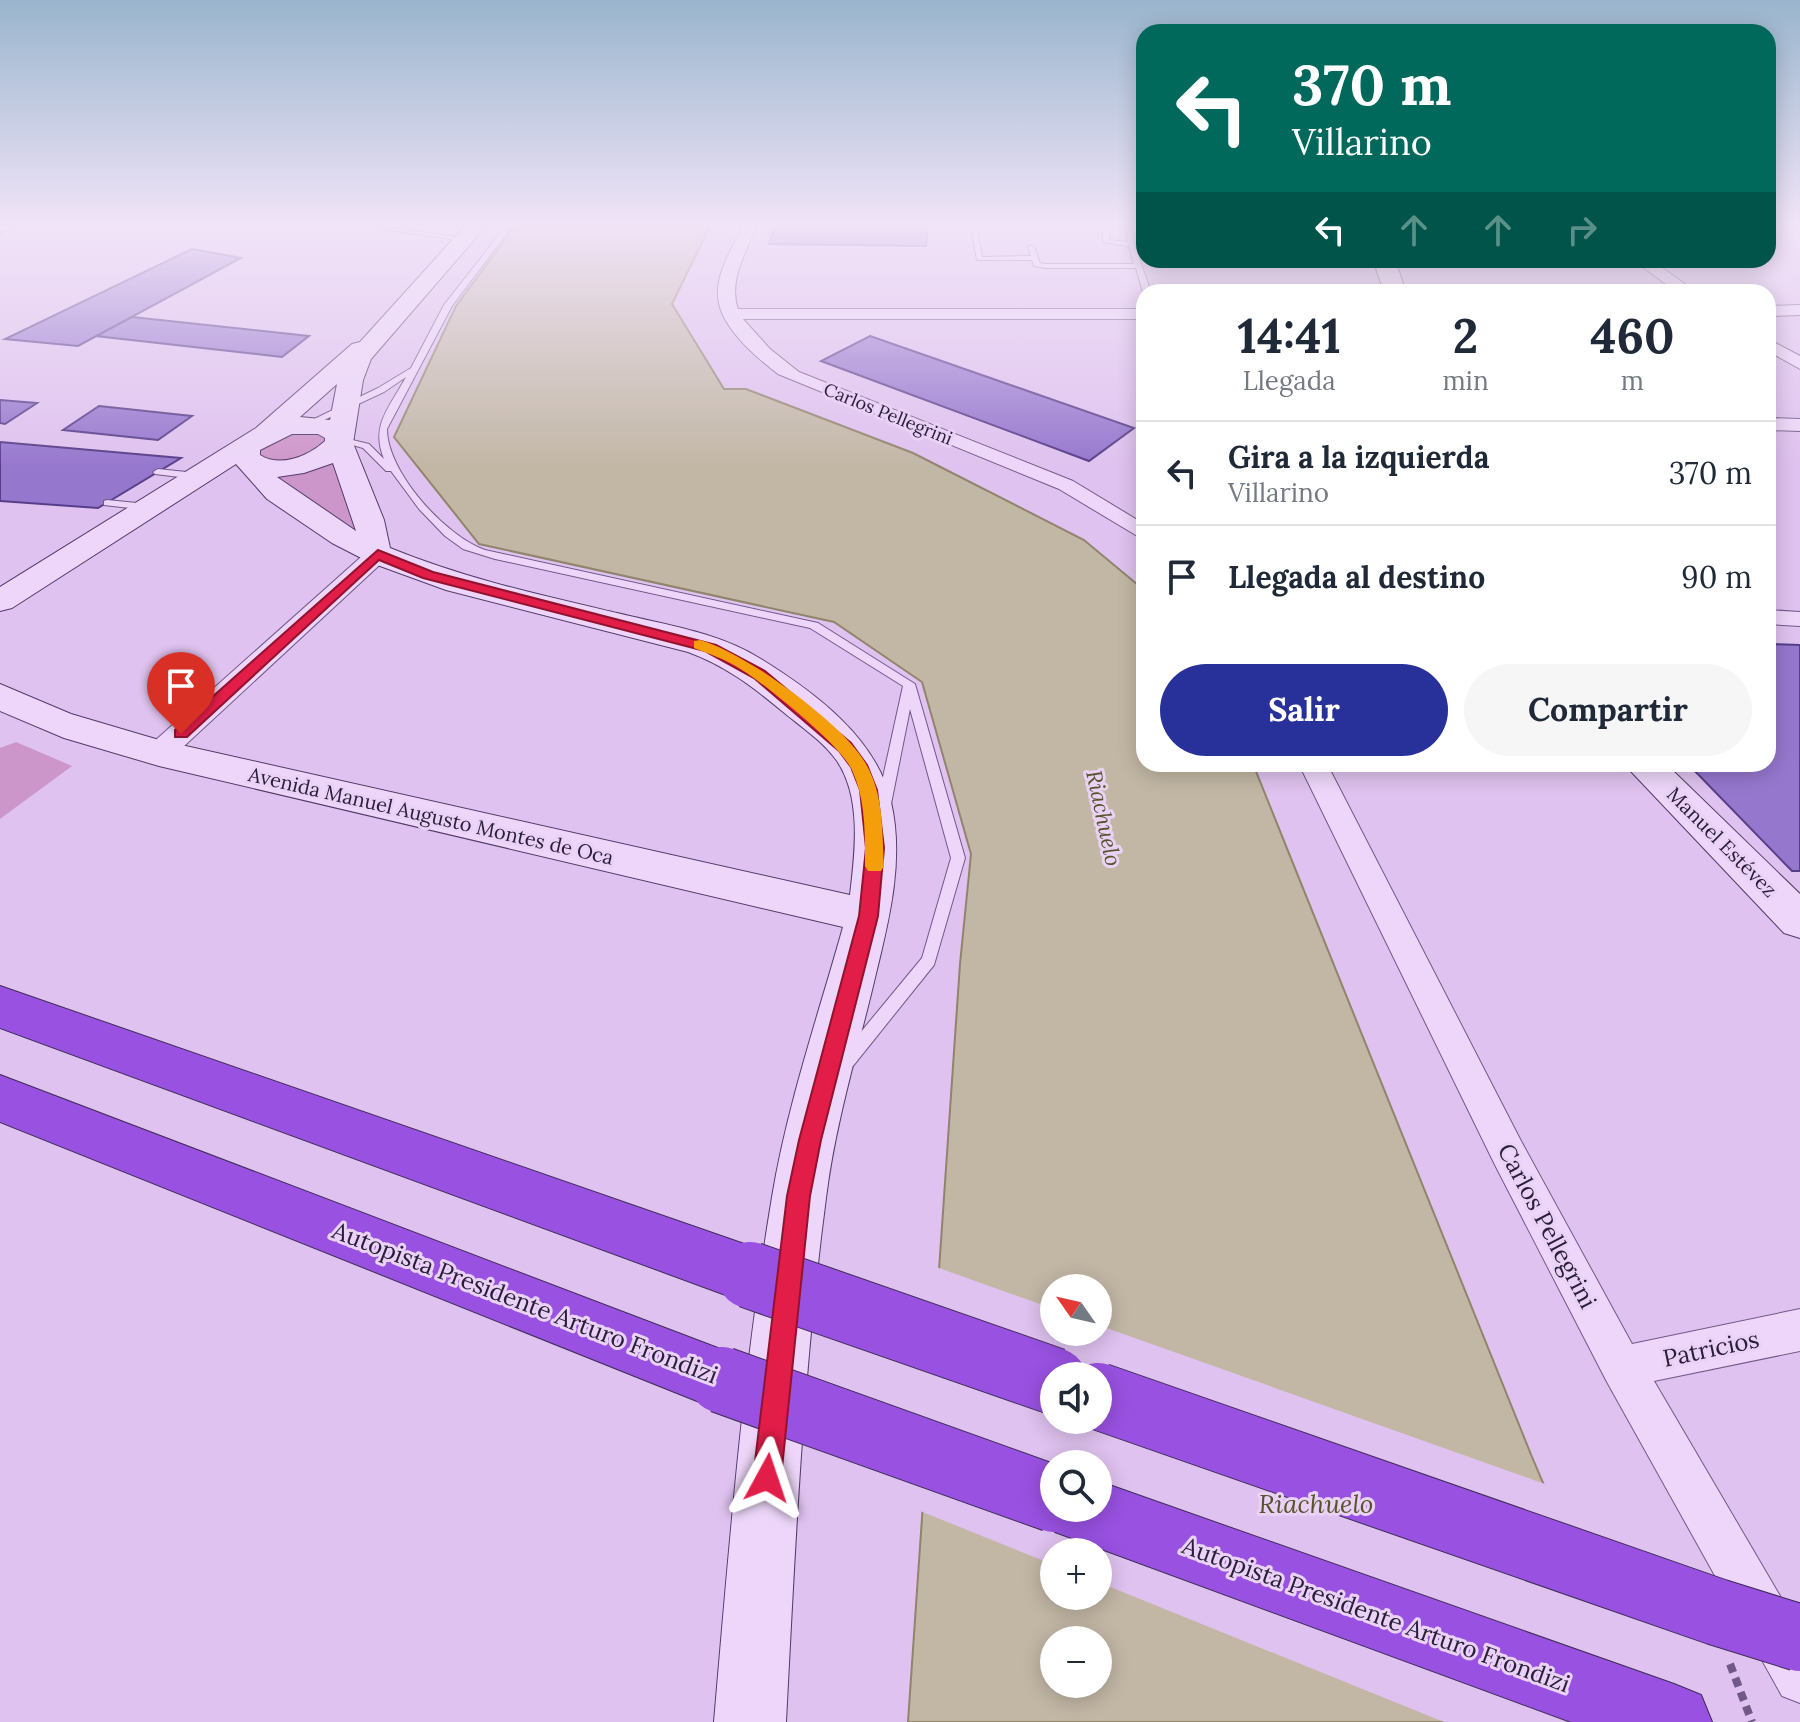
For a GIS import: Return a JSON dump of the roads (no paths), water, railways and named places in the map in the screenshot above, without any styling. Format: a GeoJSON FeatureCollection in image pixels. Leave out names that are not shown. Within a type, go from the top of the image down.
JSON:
{"type":"FeatureCollection","features":[{"type":"Feature","properties":{"kind":"highway"},"geometry":{"type":"LineString","coordinates":[[0,989],[158,1061]]}},
{"type":"Feature","properties":{"kind":"highway"},"geometry":{"type":"LineString","coordinates":[[0,1007],[1040,1376]]}},
{"type":"Feature","properties":{"kind":"highway","name":"Autopista Presidente Arturo Frondizi"},"geometry":{"type":"LineString","coordinates":[[0,1098],[722,1380],[1040,1494]]}},
{"type":"Feature","properties":{"kind":"highway"},"geometry":{"type":"LineString","coordinates":[[1112,1401],[1717,1612],[1800,1638]]}},
{"type":"Feature","properties":{"kind":"highway","name":"Autopista Presidente Arturo Frondizi"},"geometry":{"type":"LineString","coordinates":[[1112,1520],[1674,1722]]}},
{"type":"Feature","properties":{"kind":"main road"},"geometry":{"type":"LineString","coordinates":[[258,451],[403,306]]}},
{"type":"Feature","properties":{"kind":"main road"},"geometry":{"type":"LineString","coordinates":[[258,451],[276,468],[300,465],[323,457],[340,440],[344,408],[358,361],[377,335]]}},
{"type":"Feature","properties":{"kind":"main road"},"geometry":{"type":"LineString","coordinates":[[0,601],[147,507],[183,473],[232,466],[306,425],[330,427],[340,440],[369,520],[376,552]]}},
{"type":"Feature","properties":{"kind":"main road"},"geometry":{"type":"LineString","coordinates":[[258,451],[263,481],[338,535],[376,552],[392,563],[428,575],[686,640],[742,663],[829,730],[859,765],[868,790],[875,848],[868,916],[799,1196],[773,1418],[750,1722]]}},
{"type":"Feature","properties":{"kind":"main road","name":"Avenida Manuel Augusto Montes de Oca"},"geometry":{"type":"LineString","coordinates":[[0,696],[34,715],[63,726],[159,753],[868,916]]}},
{"type":"Feature","properties":{"kind":"main road","name":"Manuel Estévez"},"geometry":{"type":"LineString","coordinates":[[1652,772],[1791,900]]}},
{"type":"Feature","properties":{"kind":"street"},"geometry":{"type":"LineString","coordinates":[[729,306],[732,314],[1136,314]]}},
{"type":"Feature","properties":{"kind":"street"},"geometry":{"type":"LineString","coordinates":[[1776,311],[1800,310]]}},
{"type":"Feature","properties":{"kind":"street","name":"Carlos Pellegrini"},"geometry":{"type":"LineString","coordinates":[[732,314],[774,364],[793,376],[1066,485],[1136,528]]}},
{"type":"Feature","properties":{"kind":"street"},"geometry":{"type":"LineString","coordinates":[[1776,349],[1800,364]]}},
{"type":"Feature","properties":{"kind":"street"},"geometry":{"type":"LineString","coordinates":[[1776,424],[1800,425]]}},
{"type":"Feature","properties":{"kind":"street"},"geometry":{"type":"LineString","coordinates":[[159,753],[376,552]]}},
{"type":"Feature","properties":{"kind":"street"},"geometry":{"type":"LineString","coordinates":[[1776,618],[1800,619]]}},
{"type":"Feature","properties":{"kind":"street","name":"Carlos Pellegrini"},"geometry":{"type":"LineString","coordinates":[[1317,772],[1508,1153],[1622,1367],[1800,1678]]}},
{"type":"Feature","properties":{"kind":"street","name":"Patricios"},"geometry":{"type":"LineString","coordinates":[[1622,1367],[1800,1330]]}},
{"type":"Feature","properties":{"kind":"lane"},"geometry":{"type":"LineString","coordinates":[[408,490],[382,447],[380,435],[447,306]]}},
{"type":"Feature","properties":{"kind":"lane"},"geometry":{"type":"LineString","coordinates":[[306,425],[381,390],[414,368]]}},
{"type":"Feature","properties":{"kind":"lane"},"geometry":{"type":"LineString","coordinates":[[340,440],[366,446],[458,541],[476,550],[814,625],[909,684],[958,858],[929,961],[823,1090]]}},
{"type":"Feature","properties":{"kind":"lane"},"geometry":{"type":"LineString","coordinates":[[107,503],[147,507]]}},
{"type":"Feature","properties":{"kind":"lane"},"geometry":{"type":"LineString","coordinates":[[875,848],[909,684]]}},
{"type":"Feature","properties":{"kind":"water","name":"Riachuelo"},"geometry":{"type":"Polygon","coordinates":[[[456,306],[673,306],[724,389],[746,389],[913,453],[1084,540],[1136,583],[1136,772],[1256,772],[1532,1457],[1645,1722],[908,1722],[960,964],[971,854],[922,682],[834,622],[479,544],[394,437],[456,306]]]}}]}
